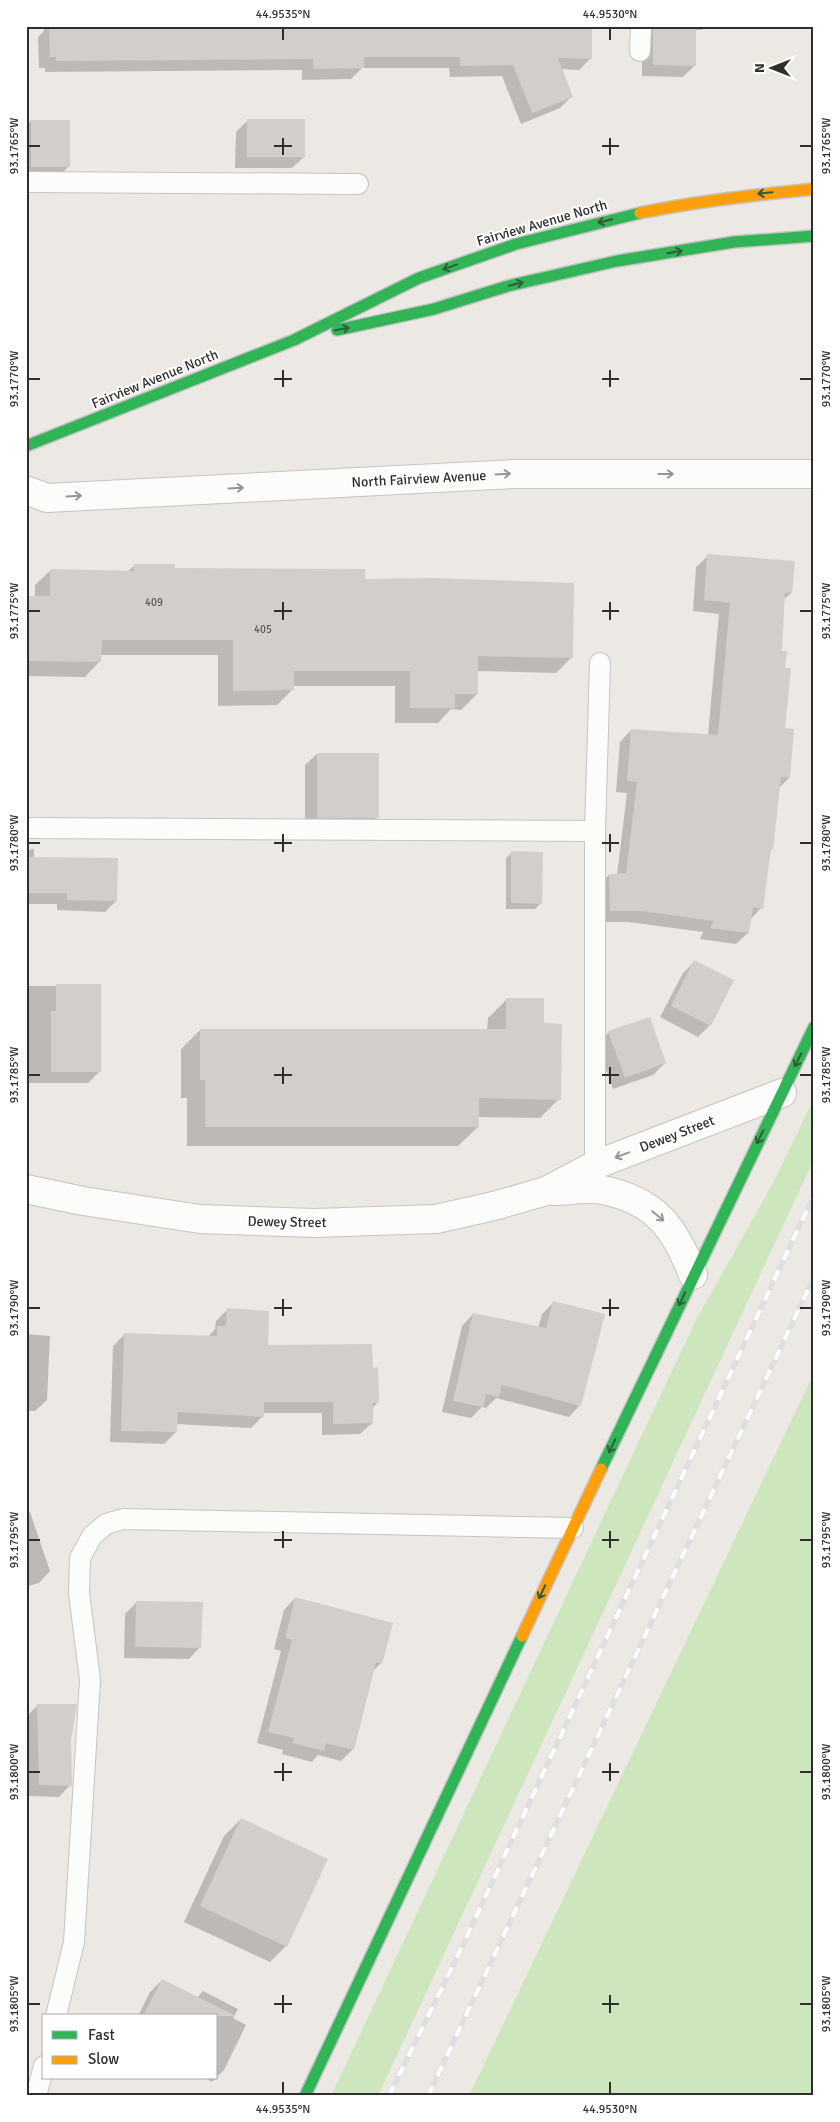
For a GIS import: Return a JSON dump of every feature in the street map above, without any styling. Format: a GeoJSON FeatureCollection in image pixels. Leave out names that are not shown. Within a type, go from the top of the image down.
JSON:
{"type":"FeatureCollection","features":[{"type":"Feature","properties":{"kind":"street","name":"Fairview Avenue North"},"geometry":{"type":"LineString","coordinates":[[26,446],[294,340],[419,278],[516,244],[608,220],[674,206],[814,188]]}},
{"type":"Feature","properties":{"kind":"street","name":"Fairview Avenue North"},"geometry":{"type":"LineString","coordinates":[[294,340],[434,309],[508,286],[618,261],[734,242],[814,236]]}},
{"type":"Feature","properties":{"kind":"street","name":"North Fairview Avenue"},"geometry":{"type":"LineString","coordinates":[[26,490],[47,498],[514,474],[814,474]]}},
{"type":"Feature","properties":{"kind":"street"},"geometry":{"type":"LineString","coordinates":[[304,2096],[693,1276],[814,1027]]}},
{"type":"Feature","properties":{"kind":"street","name":"Dewey Street"},"geometry":{"type":"LineString","coordinates":[[26,1189],[83,1201],[200,1219],[314,1224],[436,1219],[494,1206],[546,1191],[594,1165],[782,1093]]}},
{"type":"Feature","properties":{"kind":"street","name":"Dewey Street"},"geometry":{"type":"LineString","coordinates":[[546,1191],[602,1190],[641,1202],[667,1224],[682,1247],[693,1276]]}},
{"type":"Feature","properties":{"kind":"lane"},"geometry":{"type":"LineString","coordinates":[[640,51],[641,26]]}},
{"type":"Feature","properties":{"kind":"lane"},"geometry":{"type":"LineString","coordinates":[[26,182],[358,184]]}},
{"type":"Feature","properties":{"kind":"lane"},"geometry":{"type":"LineString","coordinates":[[594,1165],[595,831],[600,663]]}},
{"type":"Feature","properties":{"kind":"lane"},"geometry":{"type":"LineString","coordinates":[[26,828],[595,831]]}},
{"type":"Feature","properties":{"kind":"lane"},"geometry":{"type":"LineString","coordinates":[[56,2014],[74,1942],[90,1680],[79,1593],[80,1558],[92,1536],[106,1524],[123,1519],[573,1528]]}},
{"type":"Feature","properties":{"kind":"lane"},"geometry":{"type":"LineString","coordinates":[[36,2096],[42,2074]]}},
{"type":"Feature","properties":{"kind":"green space"},"geometry":{"type":"Polygon","coordinates":[[[814,1099],[814,1159],[378,2096],[331,2096],[696,1320],[772,1185],[814,1099]]]}},
{"type":"Feature","properties":{"kind":"green space"},"geometry":{"type":"Polygon","coordinates":[[[814,1373],[814,2096],[469,2096],[814,1373]]]}},
{"type":"Feature","properties":{"kind":"building"},"geometry":{"type":"Polygon","coordinates":[[[49,26],[592,26],[592,59],[558,58],[573,97],[532,113],[513,65],[460,66],[460,57],[364,57],[364,68],[313,69],[313,59],[56,61],[56,57],[50,57],[49,26]]]}},
{"type":"Feature","properties":{"kind":"building"},"geometry":{"type":"Polygon","coordinates":[[[653,26],[696,26],[696,66],[653,65],[653,26]]]}},
{"type":"Feature","properties":{"kind":"building"},"geometry":{"type":"Polygon","coordinates":[[[247,119],[305,119],[305,157],[247,157],[247,119]]]}},
{"type":"Feature","properties":{"kind":"building"},"geometry":{"type":"Polygon","coordinates":[[[31,120],[70,120],[70,167],[31,167],[31,120]]]}},
{"type":"Feature","properties":{"kind":"building"},"geometry":{"type":"Polygon","coordinates":[[[707,554],[795,561],[792,593],[785,593],[782,651],[787,651],[785,668],[791,668],[785,728],[794,729],[790,778],[781,777],[773,849],[771,849],[763,909],[753,907],[749,933],[710,928],[714,921],[641,911],[610,911],[609,874],[626,873],[637,782],[627,781],[631,729],[718,735],[730,603],[704,600],[707,554]]]}},
{"type":"Feature","properties":{"kind":"building"},"geometry":{"type":"Polygon","coordinates":[[[134,564],[175,564],[175,568],[365,569],[365,579],[433,578],[574,583],[573,658],[478,656],[478,694],[455,694],[455,708],[410,708],[410,671],[294,671],[294,690],[233,691],[233,640],[102,640],[101,662],[26,661],[26,596],[50,596],[50,569],[134,571],[134,564]]]}},
{"type":"Feature","properties":{"kind":"building"},"geometry":{"type":"Polygon","coordinates":[[[317,753],[379,753],[379,818],[317,818],[317,753]]]}},
{"type":"Feature","properties":{"kind":"building"},"geometry":{"type":"Polygon","coordinates":[[[511,851],[543,852],[542,904],[511,903],[511,851]]]}},
{"type":"Feature","properties":{"kind":"building"},"geometry":{"type":"Polygon","coordinates":[[[26,857],[118,858],[117,901],[67,900],[67,893],[26,893],[26,857]]]}},
{"type":"Feature","properties":{"kind":"building"},"geometry":{"type":"Polygon","coordinates":[[[694,960],[734,980],[711,1026],[671,1006],[694,960]]]}},
{"type":"Feature","properties":{"kind":"building"},"geometry":{"type":"Polygon","coordinates":[[[56,984],[101,984],[101,1072],[51,1072],[51,1011],[56,1011],[56,984]]]}},
{"type":"Feature","properties":{"kind":"building"},"geometry":{"type":"Polygon","coordinates":[[[506,998],[544,998],[544,1023],[562,1024],[561,1100],[479,1098],[479,1127],[205,1127],[205,1080],[200,1080],[200,1029],[506,1029],[506,998]]]}},
{"type":"Feature","properties":{"kind":"building"},"geometry":{"type":"Polygon","coordinates":[[[650,1017],[666,1063],[625,1078],[608,1031],[650,1017]]]}},
{"type":"Feature","properties":{"kind":"building"},"geometry":{"type":"Polygon","coordinates":[[[553,1301],[605,1314],[581,1406],[502,1385],[499,1397],[486,1394],[483,1407],[453,1401],[473,1313],[546,1328],[553,1301]]]}},
{"type":"Feature","properties":{"kind":"building"},"geometry":{"type":"Polygon","coordinates":[[[227,1308],[269,1311],[268,1345],[372,1344],[373,1368],[378,1367],[379,1403],[373,1403],[373,1423],[333,1424],[333,1402],[264,1402],[264,1417],[178,1412],[177,1432],[121,1431],[124,1333],[217,1336],[217,1326],[226,1326],[227,1308]]]}},
{"type":"Feature","properties":{"kind":"building"},"geometry":{"type":"Polygon","coordinates":[[[295,1597],[393,1623],[382,1664],[376,1662],[354,1750],[326,1743],[324,1751],[292,1743],[294,1738],[268,1732],[292,1640],[285,1638],[295,1597]]]}},
{"type":"Feature","properties":{"kind":"building"},"geometry":{"type":"Polygon","coordinates":[[[136,1601],[203,1602],[201,1648],[135,1647],[136,1601]]]}},
{"type":"Feature","properties":{"kind":"building"},"geometry":{"type":"Polygon","coordinates":[[[37,1704],[77,1704],[71,1740],[72,1786],[39,1785],[37,1704]]]}},
{"type":"Feature","properties":{"kind":"building"},"geometry":{"type":"Polygon","coordinates":[[[241,1818],[328,1859],[287,1947],[200,1906],[241,1818]]]}},
{"type":"Feature","properties":{"kind":"building"},"geometry":{"type":"Polygon","coordinates":[[[162,1979],[236,2016],[218,2016],[218,2014],[144,2014],[162,1979]]]}},
{"type":"Feature","properties":{"kind":"railway"},"geometry":{"type":"LineString","coordinates":[[389,2096],[459,1953],[814,1195]]}},
{"type":"Feature","properties":{"kind":"railway"},"geometry":{"type":"LineString","coordinates":[[428,2096],[814,1277]]}},
{"type":"Feature","properties":{"kind":"traffic: fast"},"geometry":{"type":"LineString","coordinates":[[26,446],[294,340],[419,278],[516,244],[640,213]]}},
{"type":"Feature","properties":{"kind":"traffic: fast"},"geometry":{"type":"LineString","coordinates":[[337,330],[434,309],[508,286],[617,261],[734,242],[814,236]]}},
{"type":"Feature","properties":{"kind":"traffic: fast"},"geometry":{"type":"LineString","coordinates":[[601,1469],[814,1027]]}},
{"type":"Feature","properties":{"kind":"traffic: fast"},"geometry":{"type":"LineString","coordinates":[[305,2096],[522,1636]]}},
{"type":"Feature","properties":{"kind":"traffic: slow"},"geometry":{"type":"LineString","coordinates":[[640,213],[748,196],[814,189]]}},
{"type":"Feature","properties":{"kind":"traffic: slow"},"geometry":{"type":"LineString","coordinates":[[522,1636],[601,1469]]}}]}
